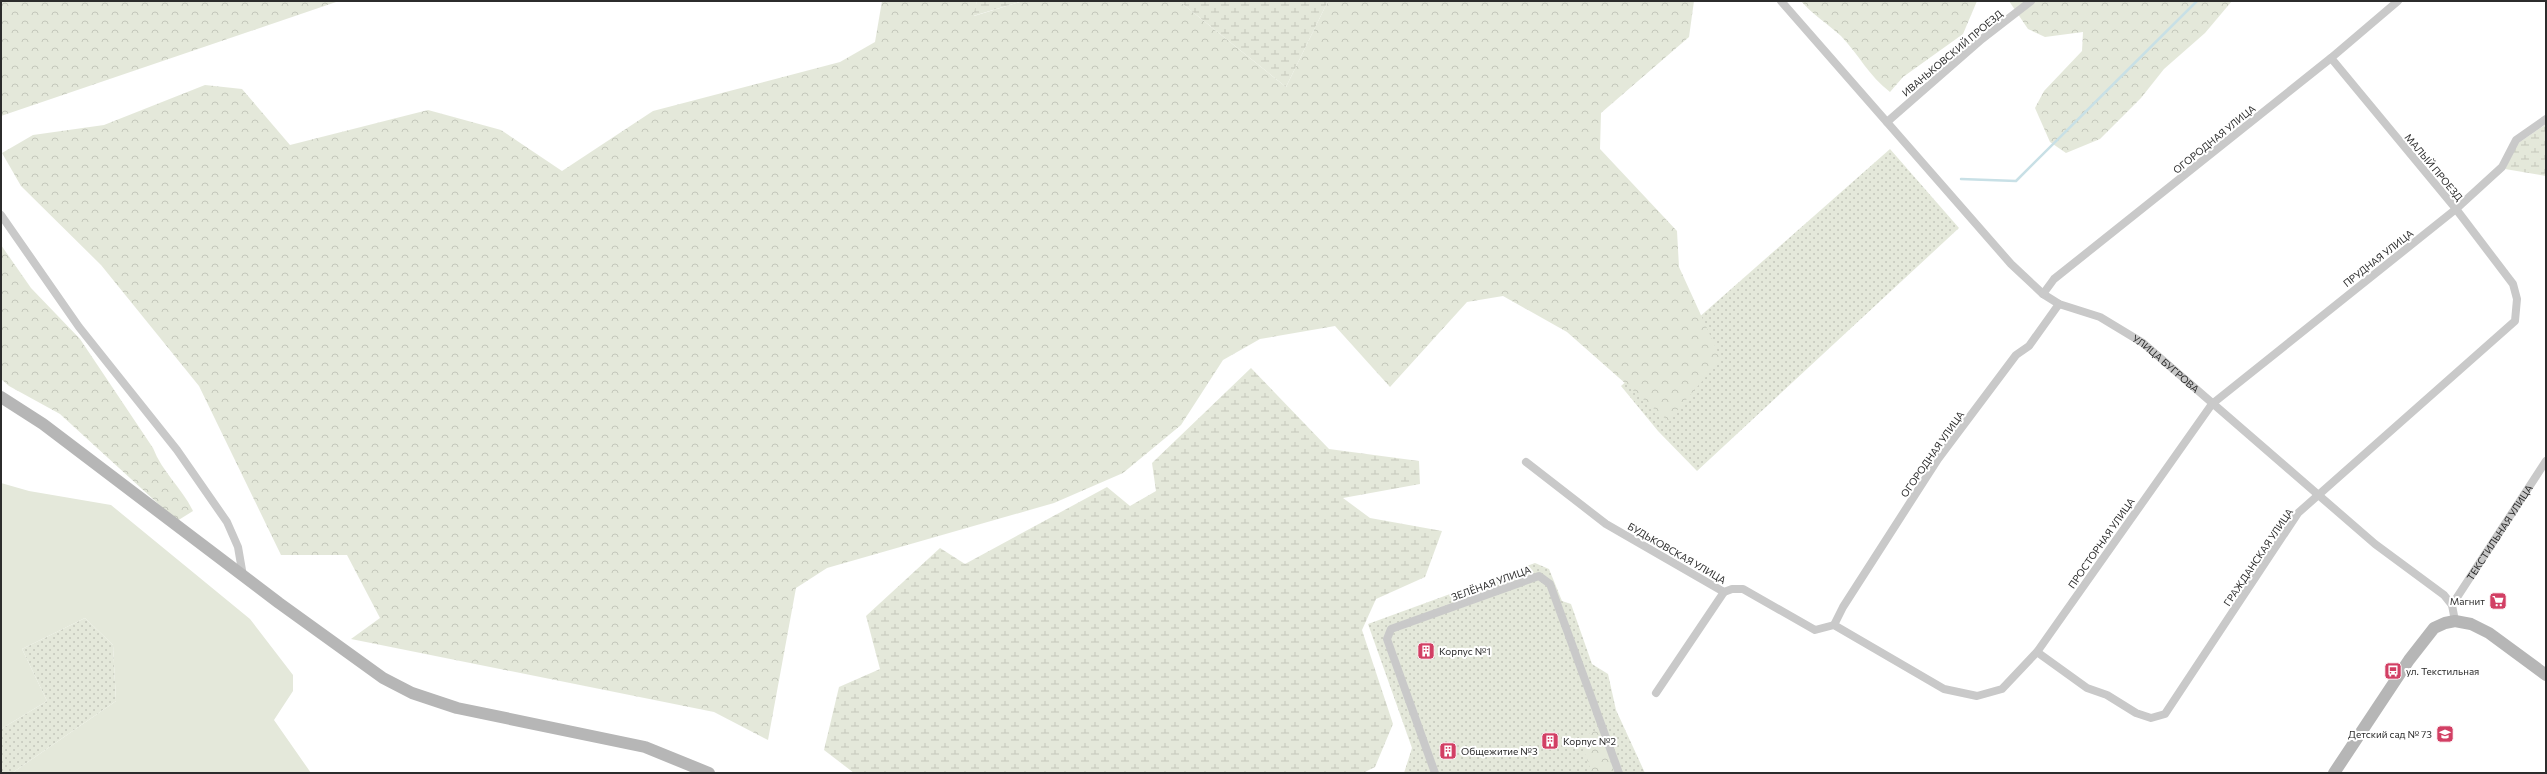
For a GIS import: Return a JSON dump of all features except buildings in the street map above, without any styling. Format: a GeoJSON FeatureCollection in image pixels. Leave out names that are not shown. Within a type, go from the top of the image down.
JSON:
{"type":"FeatureCollection","features":[{"type":"Feature","properties":{"kind":"street","name":"УЛИЦА БУГРОВА"},"geometry":{"type":"LineString","coordinates":[[1781,1],[2011,264],[2043,294],[2059,304],[2100,316],[2143,343],[2374,544],[2444,595],[2452,604]]}},
{"type":"Feature","properties":{"kind":"street","name":"ИВАНЬКОВСКИЙ ПРОЕЗД"},"geometry":{"type":"LineString","coordinates":[[1887,122],[1982,39],[2031,1]]}},
{"type":"Feature","properties":{"kind":"street","name":"ОГОРОДНАЯ УЛИЦА"},"geometry":{"type":"LineString","coordinates":[[2043,294],[2054,279],[2331,58],[2398,1]]}},
{"type":"Feature","properties":{"kind":"street","name":"МАЛЫЙ ПРОЕЗД"},"geometry":{"type":"LineString","coordinates":[[2331,58],[2456,209],[2513,284],[2516,292]]}},
{"type":"Feature","properties":{"kind":"street","name":"ПРУДНАЯ УЛИЦА"},"geometry":{"type":"LineString","coordinates":[[2212,404],[2456,209],[2502,167],[2516,140],[2546,119]]}},
{"type":"Feature","properties":{"kind":"street"},"geometry":{"type":"LineString","coordinates":[[1,215],[79,327],[177,450],[227,522],[238,547],[243,576]]}},
{"type":"Feature","properties":{"kind":"street","name":"ГРАЖДАНСКАЯ УЛИЦА"},"geometry":{"type":"LineString","coordinates":[[2037,652],[2087,688],[2107,695],[2136,713],[2151,718],[2165,714],[2298,513],[2487,349],[2515,321],[2516,292]]}},
{"type":"Feature","properties":{"kind":"street","name":"ОГОРОДНАЯ УЛИЦА"},"geometry":{"type":"LineString","coordinates":[[1834,625],[1843,607],[1938,459],[2016,355],[2029,346],[2059,304]]}},
{"type":"Feature","properties":{"kind":"street"},"geometry":{"type":"LineString","coordinates":[[1,397],[43,424],[243,576],[361,663],[412,693],[457,708],[646,747],[709,773]]}},
{"type":"Feature","properties":{"kind":"street","name":"ПРОСТОРНАЯ УЛИЦА"},"geometry":{"type":"LineString","coordinates":[[1834,625],[1944,689],[1977,696],[2002,690],[2037,652],[2212,404]]}},
{"type":"Feature","properties":{"kind":"street","name":"ТЕКСТИЛЬНАЯ УЛИЦА"},"geometry":{"type":"LineString","coordinates":[[2452,604],[2546,461]]}},
{"type":"Feature","properties":{"kind":"street","name":"БУДЬКОВСКАЯ УЛИЦА"},"geometry":{"type":"LineString","coordinates":[[1526,462],[1606,524],[1724,592],[1732,589],[1743,589],[1815,630],[1834,625]]}},
{"type":"Feature","properties":{"kind":"street","name":"ЗЕЛЁНАЯ УЛИЦА"},"geometry":{"type":"LineString","coordinates":[[1435,773],[1387,639],[1391,629],[1539,576],[1544,578],[1552,590],[1619,773]]}},
{"type":"Feature","properties":{"kind":"street"},"geometry":{"type":"LineString","coordinates":[[1656,693],[1724,592]]}},
{"type":"Feature","properties":{"kind":"street"},"geometry":{"type":"LineString","coordinates":[[2452,604],[2455,621]]}},
{"type":"Feature","properties":{"kind":"street"},"geometry":{"type":"LineString","coordinates":[[2334,773],[2426,637],[2434,628],[2455,621],[2471,624],[2489,633],[2546,675]]}},
{"type":"Feature","properties":{"kind":"green space"},"geometry":{"type":"Polygon","coordinates":[[[1,1],[339,1],[1,116],[1,1]]]}},
{"type":"Feature","properties":{"kind":"green space"},"geometry":{"type":"Polygon","coordinates":[[[882,1],[977,1],[974,16],[1023,1],[1179,1],[1286,87],[1328,1],[1694,1],[1689,37],[1601,113],[1600,149],[1677,231],[1679,267],[1721,359],[1668,421],[1567,332],[1503,296],[1467,302],[1390,387],[1335,326],[1260,339],[1223,360],[1181,425],[1123,473],[1054,503],[827,568],[796,588],[768,740],[714,712],[351,639],[380,618],[347,555],[281,555],[199,386],[101,265],[21,186],[2,153],[33,135],[104,125],[205,85],[242,89],[290,145],[428,110],[501,130],[562,171],[653,111],[840,62],[875,42],[882,1]]]}},
{"type":"Feature","properties":{"kind":"green space"},"geometry":{"type":"Polygon","coordinates":[[[977,1],[1023,1],[973,16],[977,1]]]}},
{"type":"Feature","properties":{"kind":"green space"},"geometry":{"type":"Polygon","coordinates":[[[1179,1],[1328,1],[1286,87],[1179,1]]]}},
{"type":"Feature","properties":{"kind":"green space"},"geometry":{"type":"Polygon","coordinates":[[[1801,1],[1977,1],[1963,34],[1903,77],[1890,92],[1876,79],[1841,36],[1810,11],[1801,1]]]}},
{"type":"Feature","properties":{"kind":"green space"},"geometry":{"type":"Polygon","coordinates":[[[2009,1],[2232,1],[2205,33],[2164,69],[2141,98],[2100,139],[2066,153],[2050,142],[2035,108],[2044,91],[2082,51],[2083,32],[2045,37],[2028,29],[2009,1]]]}},
{"type":"Feature","properties":{"kind":"green space"},"geometry":{"type":"Polygon","coordinates":[[[2546,124],[2546,176],[2505,169],[2517,144],[2546,124]]]}},
{"type":"Feature","properties":{"kind":"green space"},"geometry":{"type":"Polygon","coordinates":[[[1890,149],[1959,228],[1697,471],[1658,431],[1621,386],[1890,149]]]}},
{"type":"Feature","properties":{"kind":"green space"},"geometry":{"type":"Polygon","coordinates":[[[1,245],[31,288],[80,339],[193,511],[177,521],[60,414],[9,386],[1,379],[1,245]]]}},
{"type":"Feature","properties":{"kind":"green space"},"geometry":{"type":"Polygon","coordinates":[[[1251,368],[1329,449],[1419,461],[1420,484],[1343,498],[1370,518],[1442,531],[1425,577],[1376,599],[1362,630],[1393,724],[1375,767],[1363,773],[854,773],[824,750],[839,687],[880,669],[866,616],[940,548],[965,564],[1107,487],[1130,506],[1156,491],[1152,463],[1251,368]]]}},
{"type":"Feature","properties":{"kind":"green space"},"geometry":{"type":"Polygon","coordinates":[[[1,483],[29,491],[111,505],[250,619],[293,675],[293,691],[274,720],[311,773],[12,773],[116,701],[113,645],[85,618],[22,649],[47,701],[1,729],[1,483]]]}},
{"type":"Feature","properties":{"kind":"green space"},"geometry":{"type":"Polygon","coordinates":[[[1535,563],[1549,569],[1562,601],[1571,604],[1592,664],[1608,674],[1616,710],[1645,773],[1404,773],[1412,748],[1368,624],[1535,563]]]}},
{"type":"Feature","properties":{"kind":"green space"},"geometry":{"type":"Polygon","coordinates":[[[85,618],[113,645],[116,701],[12,773],[1,773],[1,729],[47,701],[22,649],[85,618]]]}},
{"type":"Feature","properties":{"kind":"green space"},"geometry":{"type":"Polygon","coordinates":[[[1595,731],[1602,734],[1614,773],[1592,773],[1581,743],[1583,736],[1595,731]]]}},
{"type":"Feature","properties":{"kind":"waterway"},"geometry":{"type":"LineString","coordinates":[[1961,179],[2016,181],[2197,1]]}},
{"type":"Feature","properties":{"kind":"place","name":"Магнит"},"geometry":{"type":"Point","coordinates":[2498,601]}},
{"type":"Feature","properties":{"kind":"place","name":"Корпус №1"},"geometry":{"type":"Point","coordinates":[1426,651]}},
{"type":"Feature","properties":{"kind":"place","name":"ул. Текстильная"},"geometry":{"type":"Point","coordinates":[2393,671]}},
{"type":"Feature","properties":{"kind":"place","name":"Детский сад № 73"},"geometry":{"type":"Point","coordinates":[2445,734]}},
{"type":"Feature","properties":{"kind":"place","name":"Корпус №2"},"geometry":{"type":"Point","coordinates":[1550,741]}},
{"type":"Feature","properties":{"kind":"place","name":"Общежитие №3"},"geometry":{"type":"Point","coordinates":[1448,751]}}]}
